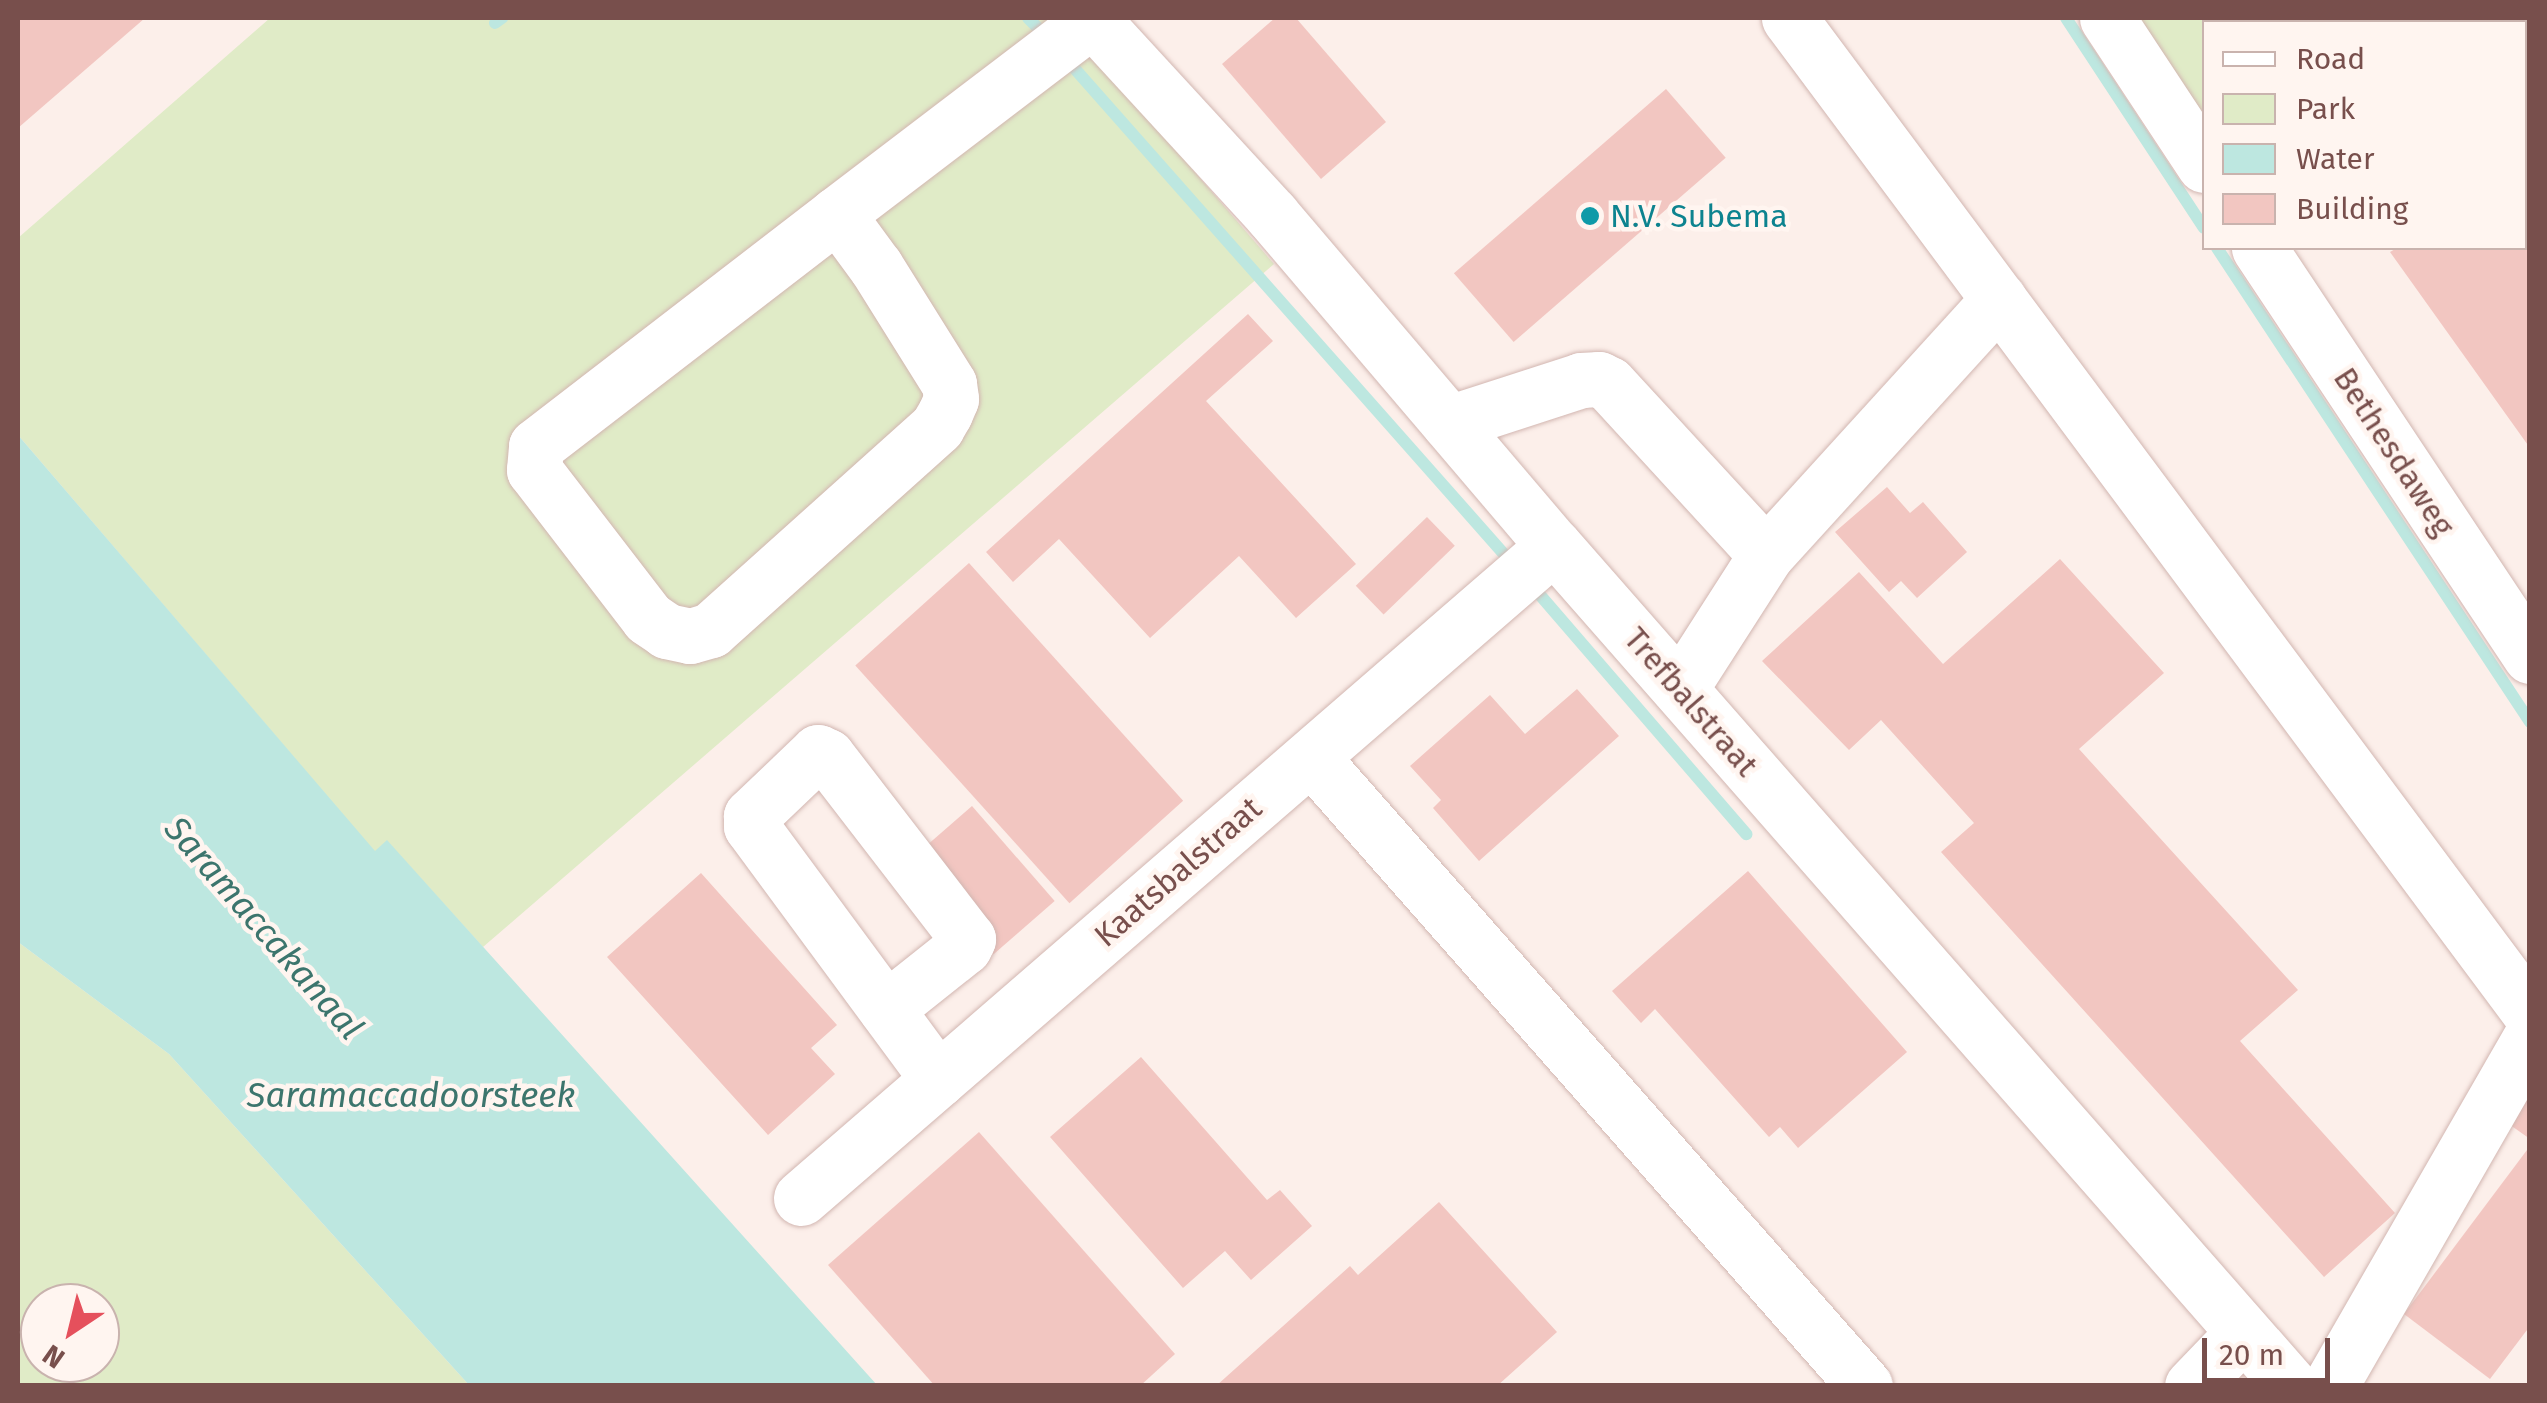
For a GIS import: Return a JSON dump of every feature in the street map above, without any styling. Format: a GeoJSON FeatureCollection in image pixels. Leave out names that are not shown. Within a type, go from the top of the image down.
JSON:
{"type":"FeatureCollection","features":[{"type":"Feature","properties":{"kind":"street"},"geometry":{"type":"LineString","coordinates":[[836,214],[876,267],[949,384],[951,398],[946,413],[936,427],[711,630],[690,636],[667,632],[648,618],[534,470],[532,452],[540,442],[836,214],[1092,18]]}},
{"type":"Feature","properties":{"kind":"street","name":"Trefbalstraat"},"geometry":{"type":"LineString","coordinates":[[1092,18],[1272,215],[1554,546],[2291,1386]]}},
{"type":"Feature","properties":{"kind":"street"},"geometry":{"type":"LineString","coordinates":[[1789,18],[2530,1012]]}},
{"type":"Feature","properties":{"kind":"street"},"geometry":{"type":"LineString","coordinates":[[2107,18],[2202,162]]}},
{"type":"Feature","properties":{"kind":"street","name":"Bethesdaweg"},"geometry":{"type":"LineString","coordinates":[[2260,250],[2530,656]]}},
{"type":"Feature","properties":{"kind":"street"},"geometry":{"type":"LineString","coordinates":[[1680,689],[1766,554],[1998,299]]}},
{"type":"Feature","properties":{"kind":"street"},"geometry":{"type":"LineString","coordinates":[[1449,422],[1581,380],[1599,380],[1608,384],[1766,554]]}},
{"type":"Feature","properties":{"kind":"street","name":"Kaatsbalstraat"},"geometry":{"type":"LineString","coordinates":[[801,1198],[1554,546]]}},
{"type":"Feature","properties":{"kind":"street"},"geometry":{"type":"LineString","coordinates":[[1311,756],[1865,1386]]}},
{"type":"Feature","properties":{"kind":"street"},"geometry":{"type":"LineString","coordinates":[[886,1009],[938,1080]]}},
{"type":"Feature","properties":{"kind":"street"},"geometry":{"type":"LineString","coordinates":[[2330,1386],[2530,1038]]}},
{"type":"Feature","properties":{"kind":"street"},"geometry":{"type":"LineString","coordinates":[[2192,1386],[2242,1334]]}},
{"type":"Feature","properties":{"kind":"green space"},"geometry":{"type":"Polygon","coordinates":[[[270,18],[1062,18],[1274,264],[483,947],[387,841],[375,852],[18,435],[18,238],[270,18]]]}},
{"type":"Feature","properties":{"kind":"green space"},"geometry":{"type":"Polygon","coordinates":[[[2133,18],[2379,18],[2202,20],[2202,122],[2133,18]]]}},
{"type":"Feature","properties":{"kind":"green space"},"geometry":{"type":"Polygon","coordinates":[[[18,942],[169,1054],[469,1385],[18,1385],[18,942]]]}},
{"type":"Feature","properties":{"kind":"water","name":"Saramaccadoorsteek"},"geometry":{"type":"Polygon","coordinates":[[[18,435],[375,851],[387,840],[877,1385],[469,1385],[169,1054],[18,942],[18,435]]]}},
{"type":"Feature","properties":{"kind":"building"},"geometry":{"type":"Polygon","coordinates":[[[18,18],[145,18],[18,128],[18,18]]]}},
{"type":"Feature","properties":{"kind":"building"},"geometry":{"type":"Polygon","coordinates":[[[1275,18],[1296,18],[1386,122],[1321,179],[1222,64],[1275,18]]]}},
{"type":"Feature","properties":{"kind":"building"},"geometry":{"type":"Polygon","coordinates":[[[2530,18],[2530,36],[2527,38],[2527,20],[2389,20],[2530,18]]]}},
{"type":"Feature","properties":{"kind":"building","name":"N.V. Subema"},"geometry":{"type":"Polygon","coordinates":[[[1666,89],[1726,158],[1514,342],[1454,273],[1666,89]]]}},
{"type":"Feature","properties":{"kind":"building"},"geometry":{"type":"Polygon","coordinates":[[[2530,153],[2530,448],[2390,252],[2527,250],[2530,153]]]}},
{"type":"Feature","properties":{"kind":"building"},"geometry":{"type":"Polygon","coordinates":[[[1248,314],[1273,341],[1206,401],[1356,564],[1296,618],[1239,556],[1150,638],[1059,539],[1013,582],[986,552],[1248,314]]]}},
{"type":"Feature","properties":{"kind":"building"},"geometry":{"type":"Polygon","coordinates":[[[1887,487],[1910,513],[1923,502],[1967,552],[1917,598],[1901,581],[1889,592],[1835,532],[1887,487]]]}},
{"type":"Feature","properties":{"kind":"building"},"geometry":{"type":"Polygon","coordinates":[[[1427,517],[1455,546],[1384,615],[1356,586],[1427,517]]]}},
{"type":"Feature","properties":{"kind":"building"},"geometry":{"type":"Polygon","coordinates":[[[2060,559],[2164,673],[2079,749],[2298,990],[2240,1041],[2395,1213],[2324,1277],[1941,852],[1974,823],[1881,720],[1849,750],[1762,661],[1859,572],[1943,664],[2060,559]]]}},
{"type":"Feature","properties":{"kind":"building"},"geometry":{"type":"Polygon","coordinates":[[[969,563],[1183,801],[1069,903],[855,665],[969,563]]]}},
{"type":"Feature","properties":{"kind":"building"},"geometry":{"type":"Polygon","coordinates":[[[1577,689],[1619,736],[1479,861],[1433,808],[1441,800],[1410,766],[1490,695],[1525,734],[1577,689]]]}},
{"type":"Feature","properties":{"kind":"building"},"geometry":{"type":"Polygon","coordinates":[[[972,806],[1055,901],[994,954],[911,859],[972,806]]]}},
{"type":"Feature","properties":{"kind":"building"},"geometry":{"type":"Polygon","coordinates":[[[1748,871],[1907,1052],[1798,1148],[1780,1127],[1769,1137],[1655,1009],[1641,1023],[1612,991],[1748,871]]]}},
{"type":"Feature","properties":{"kind":"building"},"geometry":{"type":"Polygon","coordinates":[[[701,873],[837,1025],[811,1048],[835,1074],[768,1135],[607,957],[701,873]]]}},
{"type":"Feature","properties":{"kind":"building"},"geometry":{"type":"Polygon","coordinates":[[[1141,1057],[1267,1200],[1280,1190],[1312,1226],[1251,1280],[1225,1251],[1183,1288],[1050,1137],[1141,1057]]]}},
{"type":"Feature","properties":{"kind":"building"},"geometry":{"type":"Polygon","coordinates":[[[2530,1090],[2530,1139],[2506,1122],[2530,1090]]]}},
{"type":"Feature","properties":{"kind":"building"},"geometry":{"type":"Polygon","coordinates":[[[979,1132],[1175,1354],[1140,1386],[935,1386],[828,1265],[979,1132]]]}},
{"type":"Feature","properties":{"kind":"building"},"geometry":{"type":"Polygon","coordinates":[[[2530,1146],[2530,1326],[2490,1379],[2404,1314],[2530,1146]]]}},
{"type":"Feature","properties":{"kind":"building"},"geometry":{"type":"Polygon","coordinates":[[[1439,1202],[1557,1332],[1497,1386],[1216,1386],[1350,1266],[1358,1275],[1439,1202]]]}},
{"type":"Feature","properties":{"kind":"waterway"},"geometry":{"type":"LineString","coordinates":[[495,23],[502,18]]}},
{"type":"Feature","properties":{"kind":"waterway"},"geometry":{"type":"LineString","coordinates":[[1028,18],[1037,27]]}},
{"type":"Feature","properties":{"kind":"waterway"},"geometry":{"type":"LineString","coordinates":[[2066,18],[2202,225]]}},
{"type":"Feature","properties":{"kind":"waterway"},"geometry":{"type":"LineString","coordinates":[[1075,69],[1503,553]]}},
{"type":"Feature","properties":{"kind":"waterway"},"geometry":{"type":"LineString","coordinates":[[2218,250],[2530,722]]}},
{"type":"Feature","properties":{"kind":"waterway"},"geometry":{"type":"LineString","coordinates":[[1540,595],[1746,834]]}},
{"type":"Feature","properties":{"kind":"place","name":"N.V. Subema"},"geometry":{"type":"Point","coordinates":[1590,216]}},
{"type":"Feature","properties":{"kind":"water label","name":"Saramaccakanaal"},"geometry":{"type":"Point","coordinates":[264,928]}}]}
